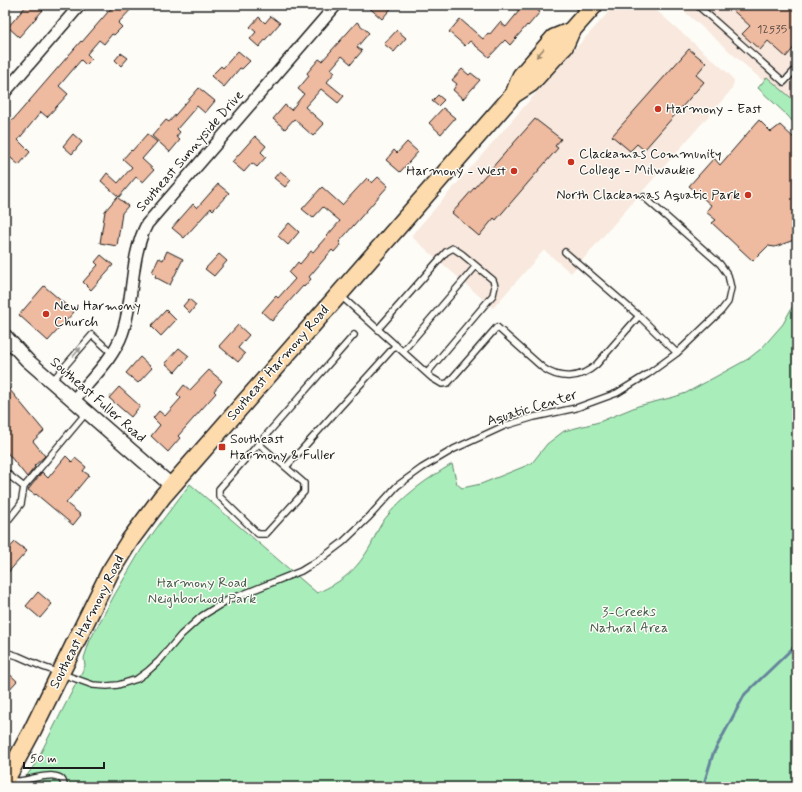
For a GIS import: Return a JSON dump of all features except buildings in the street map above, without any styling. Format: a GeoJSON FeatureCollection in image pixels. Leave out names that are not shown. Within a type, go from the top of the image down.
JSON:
{"type":"FeatureCollection","features":[{"type":"Feature","properties":{"kind":"main road","name":"Southeast Harmony Road"},"geometry":{"type":"LineString","coordinates":[[6,780],[61,673],[110,572],[146,519],[172,486],[514,94],[521,76],[554,38],[571,31],[594,5]]}},
{"type":"Feature","properties":{"kind":"street"},"geometry":{"type":"LineString","coordinates":[[6,86],[80,5]]}},
{"type":"Feature","properties":{"kind":"street","name":"Southeast Sunnyside Drive"},"geometry":{"type":"LineString","coordinates":[[74,400],[105,363],[122,333],[135,257],[140,237],[147,224],[336,5]]}},
{"type":"Feature","properties":{"kind":"street","name":"Southeast Fuller Road"},"geometry":{"type":"LineString","coordinates":[[5,336],[27,360],[172,486]]}},
{"type":"Feature","properties":{"kind":"lane"},"geometry":{"type":"LineString","coordinates":[[697,5],[784,82],[797,68]]}},
{"type":"Feature","properties":{"kind":"lane","name":"Aquatic Center"},"geometry":{"type":"LineString","coordinates":[[5,652],[93,685],[107,686],[123,684],[137,679],[160,661],[181,635],[202,616],[226,601],[301,571],[322,558],[343,542],[369,517],[397,486],[422,468],[454,449],[504,426],[534,417],[576,408],[617,393],[677,354],[721,311],[728,302],[730,288],[728,275],[720,264],[644,198]]}},
{"type":"Feature","properties":{"kind":"lane"},"geometry":{"type":"LineString","coordinates":[[378,329],[446,252],[453,248],[493,280],[493,295],[427,373]]}},
{"type":"Feature","properties":{"kind":"lane"},"geometry":{"type":"LineString","coordinates":[[566,252],[639,316],[677,354]]}},
{"type":"Feature","properties":{"kind":"lane"},"geometry":{"type":"LineString","coordinates":[[403,351],[476,266]]}},
{"type":"Feature","properties":{"kind":"lane"},"geometry":{"type":"LineString","coordinates":[[339,294],[437,382],[442,384],[448,383],[497,327],[550,373],[561,377],[573,376],[589,371],[639,316]]}},
{"type":"Feature","properties":{"kind":"lane"},"geometry":{"type":"LineString","coordinates":[[52,381],[92,335],[112,353]]}},
{"type":"Feature","properties":{"kind":"lane"},"geometry":{"type":"LineString","coordinates":[[260,444],[304,483],[304,492],[266,534],[258,534],[219,496],[219,489],[354,335]]}},
{"type":"Feature","properties":{"kind":"lane"},"geometry":{"type":"LineString","coordinates":[[286,467],[396,345]]}},
{"type":"Feature","properties":{"kind":"lane"},"geometry":{"type":"LineString","coordinates":[[5,524],[21,504],[24,488],[88,412]]}},
{"type":"Feature","properties":{"kind":"lane"},"geometry":{"type":"LineString","coordinates":[[5,472],[24,488]]}},
{"type":"Feature","properties":{"kind":"lane"},"geometry":{"type":"LineString","coordinates":[[6,780],[18,781],[46,776],[56,776],[63,781],[64,787]]}},
{"type":"Feature","properties":{"kind":"shaded area","name":"Clackamas Community College - Milwaukie"},"geometry":{"type":"Polygon","coordinates":[[[615,5],[650,5],[729,74],[734,81],[732,89],[571,273],[544,250],[493,308],[411,236],[615,5]]]}},
{"type":"Feature","properties":{"kind":"shaded area"},"geometry":{"type":"Polygon","coordinates":[[[677,5],[797,5],[797,111],[677,5]]]}},
{"type":"Feature","properties":{"kind":"green space"},"geometry":{"type":"Polygon","coordinates":[[[767,77],[797,103],[797,127],[788,116],[758,88],[767,77]]]}},
{"type":"Feature","properties":{"kind":"green space","name":"3-Creeks Natural Area"},"geometry":{"type":"Polygon","coordinates":[[[797,298],[797,787],[19,787],[35,764],[85,666],[84,658],[90,640],[115,594],[141,550],[190,484],[317,593],[342,579],[360,562],[371,545],[380,526],[399,503],[424,482],[452,464],[457,484],[462,488],[481,484],[532,463],[547,444],[564,431],[599,422],[638,406],[686,393],[748,359],[762,348],[783,324],[797,298]]]}},
{"type":"Feature","properties":{"kind":"waterway"},"geometry":{"type":"LineString","coordinates":[[703,787],[713,754],[745,694],[797,644]]}},
{"type":"Feature","properties":{"kind":"place","name":"Harmony - East"},"geometry":{"type":"Point","coordinates":[658,109]}},
{"type":"Feature","properties":{"kind":"place","name":"Clackamas Community College - Milwaukie"},"geometry":{"type":"Point","coordinates":[571,162]}},
{"type":"Feature","properties":{"kind":"place","name":"Harmony - West"},"geometry":{"type":"Point","coordinates":[514,171]}},
{"type":"Feature","properties":{"kind":"place","name":"North Clackamas Aquatic Park"},"geometry":{"type":"Point","coordinates":[748,195]}},
{"type":"Feature","properties":{"kind":"place","name":"New Harmony Church"},"geometry":{"type":"Point","coordinates":[46,314]}},
{"type":"Feature","properties":{"kind":"place","name":"Southeast Harmony & Fuller"},"geometry":{"type":"Point","coordinates":[222,447]}},
{"type":"Feature","properties":{"kind":"park label","name":"Harmony Road Neighborhood Park"},"geometry":{"type":"Point","coordinates":[202,592]}}]}
